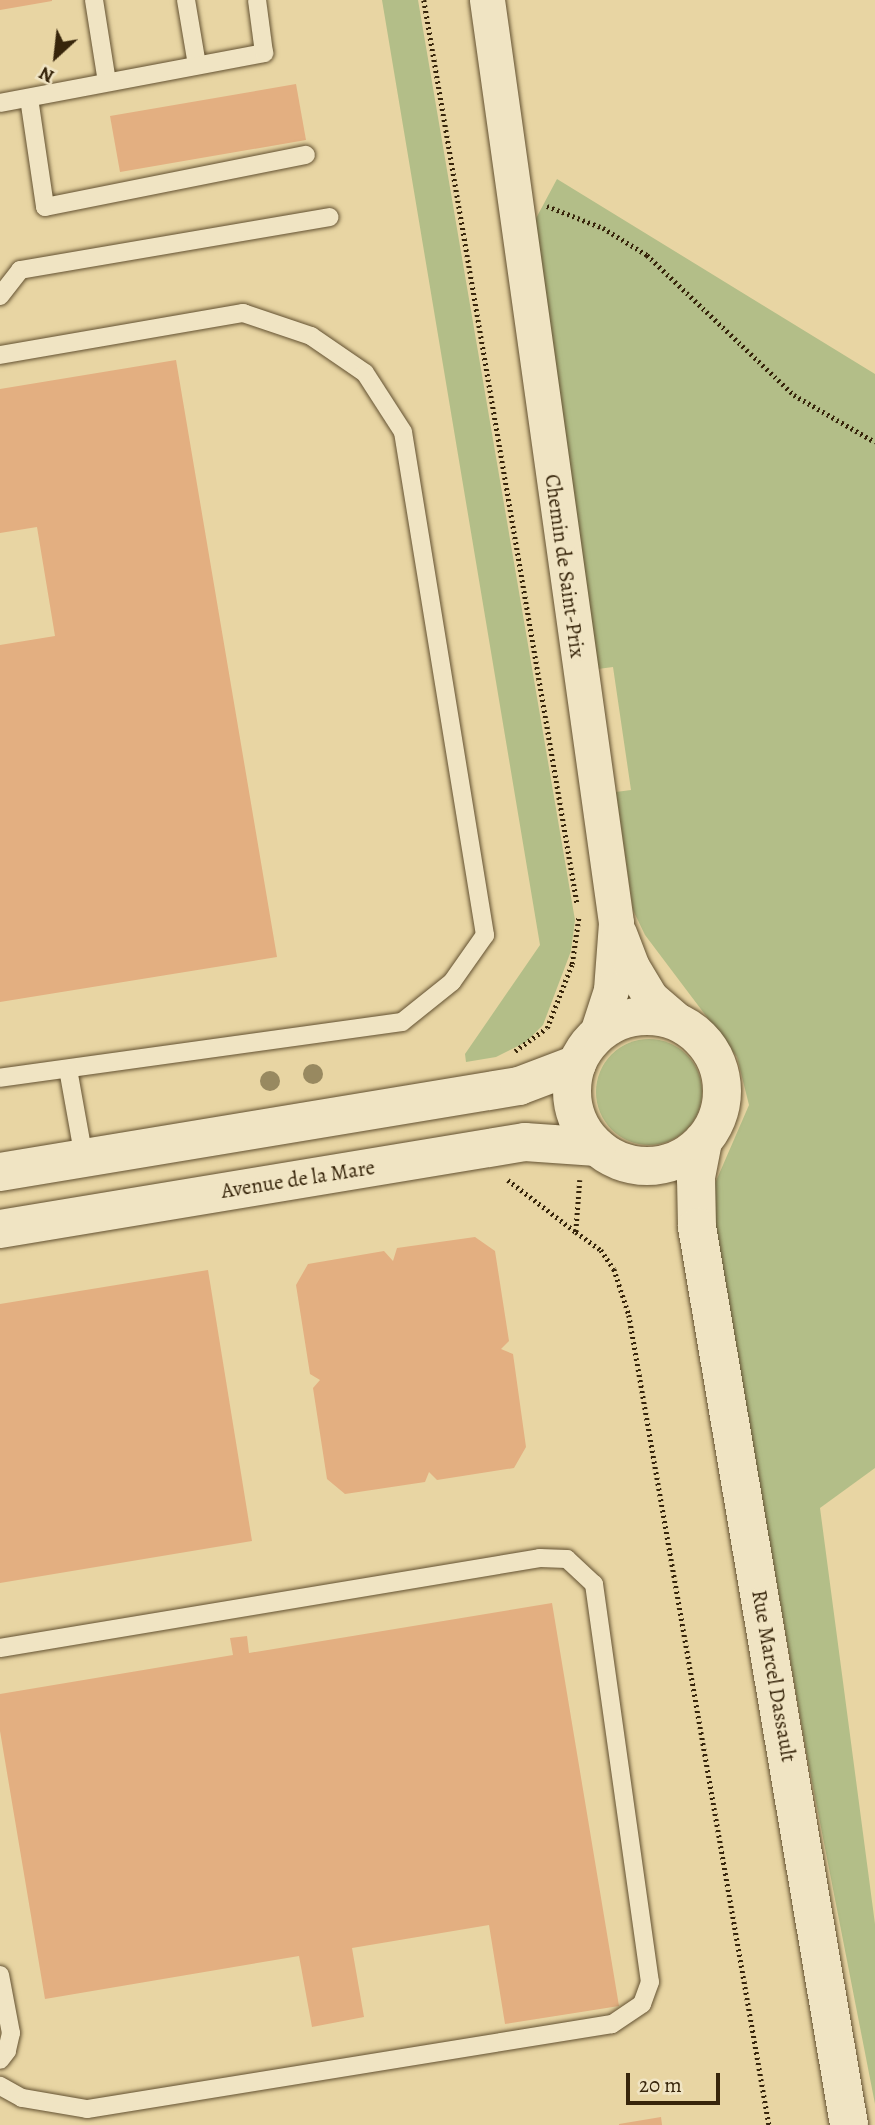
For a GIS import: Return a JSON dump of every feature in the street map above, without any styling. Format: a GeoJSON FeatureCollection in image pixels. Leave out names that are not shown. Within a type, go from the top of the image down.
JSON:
{"type":"FeatureCollection","features":[{"type":"Feature","properties":{"kind":"street","name":"Chemin de Saint-Prix"},"geometry":{"type":"LineString","coordinates":[[487,0],[514,210],[615,923],[611,990],[586,1050]]}},
{"type":"Feature","properties":{"kind":"street","name":"Chemin de Saint-Prix"},"geometry":{"type":"LineString","coordinates":[[615,923],[631,965],[650,997],[685,1027]]}},
{"type":"Feature","properties":{"kind":"street"},"geometry":{"type":"LineString","coordinates":[[0,1172],[519,1086],[586,1050],[615,1023],[643,1016],[685,1027],[707,1046],[722,1086],[718,1115],[703,1140],[668,1163],[635,1165],[589,1158],[574,1109],[586,1050]]}},
{"type":"Feature","properties":{"kind":"street","name":"Rue Marcel Dassault"},"geometry":{"type":"LineString","coordinates":[[703,1140],[696,1178],[697,1227],[849,2125]]}},
{"type":"Feature","properties":{"kind":"street","name":"Avenue de la Mare"},"geometry":{"type":"LineString","coordinates":[[0,1229],[525,1142],[589,1158]]}},
{"type":"Feature","properties":{"kind":"street","name":"Rue Marcel Dassault"},"geometry":{"type":"LineString","coordinates":[[635,1165],[669,1189],[697,1227]]}},
{"type":"Feature","properties":{"kind":"lane"},"geometry":{"type":"LineString","coordinates":[[94,0],[107,82]]}},
{"type":"Feature","properties":{"kind":"lane"},"geometry":{"type":"LineString","coordinates":[[186,0],[197,65]]}},
{"type":"Feature","properties":{"kind":"lane"},"geometry":{"type":"LineString","coordinates":[[0,103],[264,53],[257,0]]}},
{"type":"Feature","properties":{"kind":"lane"},"geometry":{"type":"LineString","coordinates":[[29,98],[45,207],[306,155]]}},
{"type":"Feature","properties":{"kind":"lane"},"geometry":{"type":"LineString","coordinates":[[0,296],[20,270],[329,217]]}},
{"type":"Feature","properties":{"kind":"lane"},"geometry":{"type":"LineString","coordinates":[[0,355],[243,313],[311,336],[365,373],[403,432],[485,935],[452,982],[402,1022],[0,1078]]}},
{"type":"Feature","properties":{"kind":"lane"},"geometry":{"type":"LineString","coordinates":[[68,1069],[84,1158]]}},
{"type":"Feature","properties":{"kind":"lane"},"geometry":{"type":"LineString","coordinates":[[0,1647],[540,1558],[567,1559],[594,1584],[650,1982],[642,2004],[612,2024],[114,2105],[87,2109],[22,2098],[0,2086]]}},
{"type":"Feature","properties":{"kind":"lane"},"geometry":{"type":"LineString","coordinates":[[0,1975],[11,2033],[8,2051],[0,2060]]}},
{"type":"Feature","properties":{"kind":"path"},"geometry":{"type":"LineString","coordinates":[[424,0],[579,918],[572,964],[547,1028],[515,1047],[516,1055]]}},
{"type":"Feature","properties":{"kind":"path"},"geometry":{"type":"LineString","coordinates":[[514,210],[541,205],[565,211],[647,255],[794,395],[875,442]]}},
{"type":"Feature","properties":{"kind":"path"},"geometry":{"type":"LineString","coordinates":[[576,1232],[589,1158]]}},
{"type":"Feature","properties":{"kind":"path"},"geometry":{"type":"LineString","coordinates":[[504,1171],[508,1181],[601,1250],[614,1269],[629,1315],[769,2125]]}},
{"type":"Feature","properties":{"kind":"green space"},"geometry":{"type":"Polygon","coordinates":[[[382,0],[418,0],[575,920],[571,951],[543,1025],[526,1042],[496,1057],[466,1062],[465,1054],[540,945],[382,0]]]}},
{"type":"Feature","properties":{"kind":"green space"},"geometry":{"type":"Polygon","coordinates":[[[557,179],[875,374],[875,1468],[820,1508],[875,1924],[875,2104],[808,1761],[715,1229],[713,1188],[749,1105],[737,1057],[645,935],[633,910],[616,792],[631,790],[613,667],[598,669],[533,224],[557,179]]]}},
{"type":"Feature","properties":{"kind":"green space"},"geometry":{"type":"Polygon","coordinates":[[[649,1039],[669,1043],[686,1055],[698,1072],[702,1092],[698,1112],[686,1129],[669,1141],[649,1145],[629,1141],[612,1129],[600,1112],[596,1092],[600,1072],[612,1055],[629,1043],[649,1039]]]}},
{"type":"Feature","properties":{"kind":"building"},"geometry":{"type":"Polygon","coordinates":[[[0,0],[52,0],[52,1],[0,10],[0,0]]]}},
{"type":"Feature","properties":{"kind":"building"},"geometry":{"type":"Polygon","coordinates":[[[296,84],[306,140],[120,172],[110,116],[296,84]]]}},
{"type":"Feature","properties":{"kind":"building"},"geometry":{"type":"Polygon","coordinates":[[[176,360],[277,957],[0,1002],[0,645],[55,636],[37,527],[0,533],[0,389],[176,360]]]}},
{"type":"Feature","properties":{"kind":"building"},"geometry":{"type":"Polygon","coordinates":[[[475,1237],[495,1251],[509,1341],[501,1349],[513,1354],[526,1447],[514,1468],[437,1480],[429,1472],[425,1482],[345,1494],[327,1479],[313,1388],[320,1380],[310,1374],[296,1285],[308,1264],[384,1251],[393,1261],[397,1248],[475,1237]]]}},
{"type":"Feature","properties":{"kind":"building"},"geometry":{"type":"Polygon","coordinates":[[[208,1270],[252,1541],[0,1583],[0,1304],[208,1270]]]}},
{"type":"Feature","properties":{"kind":"building"},"geometry":{"type":"Polygon","coordinates":[[[552,1603],[619,2006],[505,2024],[489,1925],[352,1948],[364,2017],[312,2027],[299,1956],[45,1999],[0,1731],[0,1694],[233,1655],[230,1638],[247,1636],[249,1653],[552,1603]]]}},
{"type":"Feature","properties":{"kind":"building"},"geometry":{"type":"Polygon","coordinates":[[[661,2117],[662,2125],[619,2125],[619,2124],[661,2117]]]}}]}
